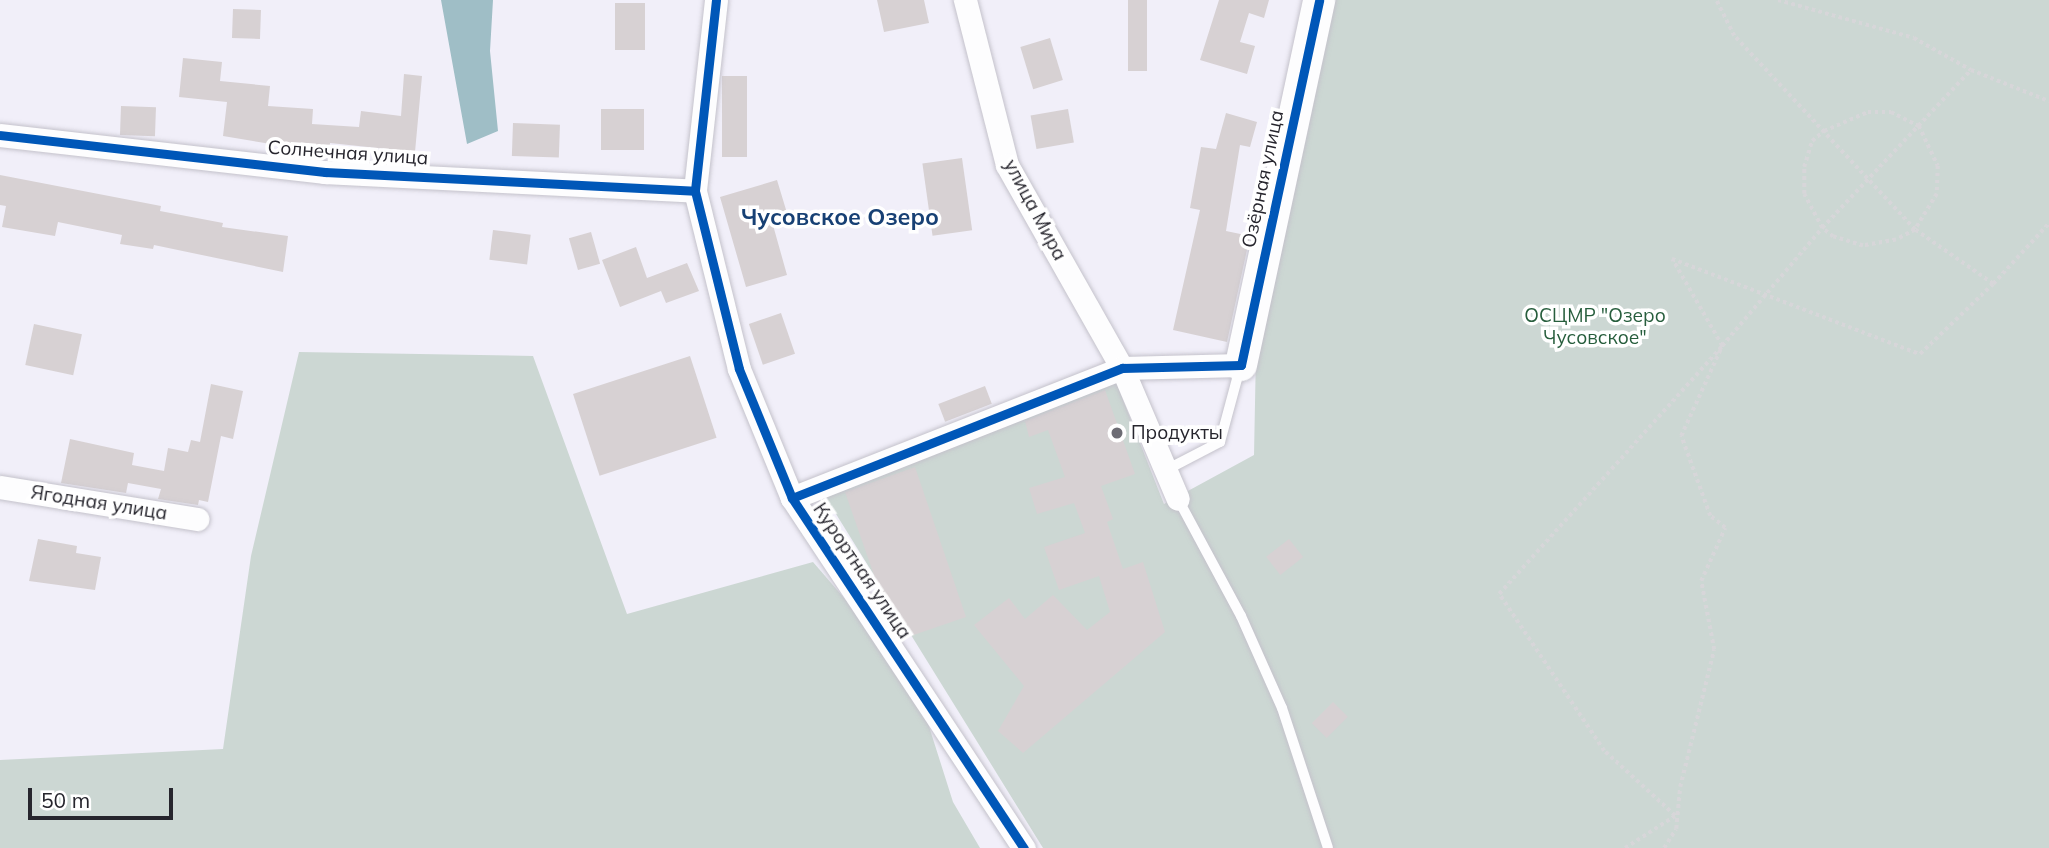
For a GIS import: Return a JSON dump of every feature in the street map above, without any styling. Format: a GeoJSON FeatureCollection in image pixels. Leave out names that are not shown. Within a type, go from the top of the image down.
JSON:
{"type":"FeatureCollection","features":[{"type":"Feature","properties":{"kind":"street","name":"Курортная улица"},"geometry":{"type":"LineString","coordinates":[[716,0],[695,191],[738,369],[792,498],[1024,848]]}},
{"type":"Feature","properties":{"kind":"street","name":"улица Мира"},"geometry":{"type":"LineString","coordinates":[[965,0],[1007,165],[1122,368],[1178,499]]}},
{"type":"Feature","properties":{"kind":"street","name":"Озёрная улица"},"geometry":{"type":"LineString","coordinates":[[1241,365],[1319,0]]}},
{"type":"Feature","properties":{"kind":"street","name":"Солнечная улица"},"geometry":{"type":"LineString","coordinates":[[0,135],[326,172],[695,191]]}},
{"type":"Feature","properties":{"kind":"street"},"geometry":{"type":"LineString","coordinates":[[792,498],[1122,368],[1241,365]]}},
{"type":"Feature","properties":{"kind":"street","name":"Ягодная улица"},"geometry":{"type":"LineString","coordinates":[[0,487],[197,519]]}},
{"type":"Feature","properties":{"kind":"lane"},"geometry":{"type":"LineString","coordinates":[[1166,470],[1220,442],[1241,365]]}},
{"type":"Feature","properties":{"kind":"lane"},"geometry":{"type":"LineString","coordinates":[[1178,499],[1241,616],[1282,708],[1328,848]]}},
{"type":"Feature","properties":{"kind":"path"},"geometry":{"type":"LineString","coordinates":[[1716,0],[1734,36],[1915,230],[1993,284]]}},
{"type":"Feature","properties":{"kind":"path"},"geometry":{"type":"LineString","coordinates":[[1778,0],[1914,38],[1971,70],[2049,101]]}},
{"type":"Feature","properties":{"kind":"path"},"geometry":{"type":"LineString","coordinates":[[1675,817],[1604,751],[1499,594],[1722,346],[1866,179],[1971,70]]}},
{"type":"Feature","properties":{"kind":"path"},"geometry":{"type":"LineString","coordinates":[[1868,112],[1891,112],[1919,126],[1938,166],[1937,194],[1915,230],[1896,240],[1863,246],[1833,237],[1822,228],[1804,194],[1804,167],[1812,141],[1824,131],[1868,112]]}},
{"type":"Feature","properties":{"kind":"path"},"geometry":{"type":"LineString","coordinates":[[1722,346],[1672,259],[1764,298],[1920,354],[1993,284],[2049,223]]}},
{"type":"Feature","properties":{"kind":"path"},"geometry":{"type":"LineString","coordinates":[[1664,848],[1676,828],[1675,817],[1714,650],[1701,582],[1725,528],[1710,516],[1681,436],[1722,346]]}},
{"type":"Feature","properties":{"kind":"path"},"geometry":{"type":"LineString","coordinates":[[1625,848],[1675,817]]}},
{"type":"Feature","properties":{"kind":"green space","name":"ОСЦМР \"Озеро Чусовское\""},"geometry":{"type":"Polygon","coordinates":[[[1330,0],[2049,0],[2049,848],[1043,848],[823,493],[1116,382],[1164,504],[1254,455],[1256,351],[1330,0]]]}},
{"type":"Feature","properties":{"kind":"green space"},"geometry":{"type":"Polygon","coordinates":[[[299,352],[533,356],[627,614],[813,562],[914,679],[953,802],[980,848],[0,848],[0,760],[223,749],[251,556],[299,352]]]}},
{"type":"Feature","properties":{"kind":"water"},"geometry":{"type":"Polygon","coordinates":[[[441,0],[493,0],[490,51],[498,131],[467,144],[441,0]]]}},
{"type":"Feature","properties":{"kind":"building"},"geometry":{"type":"Polygon","coordinates":[[[877,0],[924,0],[929,23],[884,32],[877,0]]]}},
{"type":"Feature","properties":{"kind":"building"},"geometry":{"type":"Polygon","coordinates":[[[1128,0],[1147,0],[1147,71],[1128,71],[1128,0]]]}},
{"type":"Feature","properties":{"kind":"building"},"geometry":{"type":"Polygon","coordinates":[[[1219,0],[1269,0],[1264,18],[1249,13],[1240,42],[1255,46],[1247,74],[1200,60],[1219,0]]]}},
{"type":"Feature","properties":{"kind":"building"},"geometry":{"type":"Polygon","coordinates":[[[615,3],[645,3],[645,50],[615,50],[615,3]]]}},
{"type":"Feature","properties":{"kind":"building"},"geometry":{"type":"Polygon","coordinates":[[[233,9],[261,10],[260,39],[232,38],[233,9]]]}},
{"type":"Feature","properties":{"kind":"building"},"geometry":{"type":"Polygon","coordinates":[[[1050,38],[1063,80],[1033,89],[1020,47],[1050,38]]]}},
{"type":"Feature","properties":{"kind":"building"},"geometry":{"type":"Polygon","coordinates":[[[183,58],[222,62],[220,81],[270,86],[268,106],[313,109],[312,124],[359,127],[361,111],[401,116],[404,74],[422,76],[415,152],[330,143],[330,148],[277,145],[223,136],[227,102],[179,97],[183,58]]]}},
{"type":"Feature","properties":{"kind":"building"},"geometry":{"type":"Polygon","coordinates":[[[722,76],[747,76],[747,157],[722,157],[722,76]]]}},
{"type":"Feature","properties":{"kind":"building"},"geometry":{"type":"Polygon","coordinates":[[[121,106],[156,107],[155,136],[120,135],[121,106]]]}},
{"type":"Feature","properties":{"kind":"building"},"geometry":{"type":"Polygon","coordinates":[[[601,109],[644,109],[644,150],[601,150],[601,109]]]}},
{"type":"Feature","properties":{"kind":"building"},"geometry":{"type":"Polygon","coordinates":[[[1068,109],[1074,142],[1036,149],[1031,116],[1068,109]]]}},
{"type":"Feature","properties":{"kind":"building"},"geometry":{"type":"Polygon","coordinates":[[[1226,113],[1257,122],[1250,147],[1240,145],[1226,231],[1250,236],[1227,342],[1173,330],[1200,210],[1190,208],[1201,147],[1216,149],[1226,113]]]}},
{"type":"Feature","properties":{"kind":"building"},"geometry":{"type":"Polygon","coordinates":[[[513,123],[560,125],[559,158],[512,156],[513,123]]]}},
{"type":"Feature","properties":{"kind":"building"},"geometry":{"type":"Polygon","coordinates":[[[962,158],[972,230],[933,236],[922,164],[962,158]]]}},
{"type":"Feature","properties":{"kind":"building"},"geometry":{"type":"Polygon","coordinates":[[[0,175],[161,206],[160,211],[223,223],[222,227],[288,236],[283,272],[154,245],[153,249],[120,244],[122,235],[58,222],[55,236],[2,227],[6,206],[0,205],[0,175]]]}},
{"type":"Feature","properties":{"kind":"building"},"geometry":{"type":"Polygon","coordinates":[[[777,180],[787,213],[771,218],[787,275],[746,287],[720,197],[777,180]]]}},
{"type":"Feature","properties":{"kind":"building"},"geometry":{"type":"Polygon","coordinates":[[[493,230],[531,235],[527,264],[489,260],[493,230]]]}},
{"type":"Feature","properties":{"kind":"building"},"geometry":{"type":"Polygon","coordinates":[[[591,232],[600,264],[578,270],[569,238],[591,232]]]}},
{"type":"Feature","properties":{"kind":"building"},"geometry":{"type":"Polygon","coordinates":[[[636,247],[647,278],[687,263],[699,291],[666,303],[661,291],[620,307],[602,260],[636,247]]]}},
{"type":"Feature","properties":{"kind":"building"},"geometry":{"type":"Polygon","coordinates":[[[781,313],[795,354],[763,365],[749,324],[781,313]]]}},
{"type":"Feature","properties":{"kind":"building"},"geometry":{"type":"Polygon","coordinates":[[[34,324],[82,334],[73,375],[25,365],[34,324]]]}},
{"type":"Feature","properties":{"kind":"building"},"geometry":{"type":"Polygon","coordinates":[[[690,356],[717,438],[600,476],[573,394],[690,356]]]}},
{"type":"Feature","properties":{"kind":"building"},"geometry":{"type":"Polygon","coordinates":[[[211,384],[243,391],[233,439],[221,436],[208,502],[199,500],[198,505],[158,499],[161,489],[128,483],[126,493],[61,483],[70,439],[134,453],[132,465],[164,471],[168,448],[188,452],[191,440],[200,442],[211,384]]]}},
{"type":"Feature","properties":{"kind":"building"},"geometry":{"type":"Polygon","coordinates":[[[985,386],[992,404],[945,422],[938,404],[985,386]]]}},
{"type":"Feature","properties":{"kind":"building"},"geometry":{"type":"Polygon","coordinates":[[[1105,390],[1135,474],[1101,486],[1113,519],[1107,522],[1123,569],[1143,562],[1165,632],[1023,753],[998,731],[1024,686],[974,625],[1009,598],[1025,619],[1053,595],[1087,630],[1110,612],[1099,576],[1059,590],[1044,547],[1085,533],[1074,503],[1037,514],[1029,488],[1065,477],[1048,430],[1029,437],[1025,421],[1105,390]]]}},
{"type":"Feature","properties":{"kind":"building"},"geometry":{"type":"Polygon","coordinates":[[[915,467],[966,617],[902,639],[889,618],[845,492],[915,467]]]}},
{"type":"Feature","properties":{"kind":"building"},"geometry":{"type":"Polygon","coordinates":[[[38,539],[77,546],[76,553],[101,557],[95,590],[29,581],[38,539]]]}},
{"type":"Feature","properties":{"kind":"building"},"geometry":{"type":"Polygon","coordinates":[[[1289,539],[1303,557],[1280,575],[1266,557],[1289,539]]]}},
{"type":"Feature","properties":{"kind":"building"},"geometry":{"type":"Polygon","coordinates":[[[1333,702],[1348,717],[1327,738],[1312,723],[1333,702]]]}},
{"type":"Feature","properties":{"kind":"cycle path"},"geometry":{"type":"LineString","coordinates":[[716,0],[695,191],[739,369],[792,498],[1024,848]]}},
{"type":"Feature","properties":{"kind":"cycle path"},"geometry":{"type":"LineString","coordinates":[[792,498],[1122,368],[1241,365],[1319,0]]}},
{"type":"Feature","properties":{"kind":"cycle path"},"geometry":{"type":"LineString","coordinates":[[0,135],[325,172],[695,191]]}},
{"type":"Feature","properties":{"kind":"place","name":"Продукты"},"geometry":{"type":"Point","coordinates":[1117,433]}},
{"type":"Feature","properties":{"kind":"district","name":"Чусовское Озеро"},"geometry":{"type":"Point","coordinates":[840,217]}}]}
